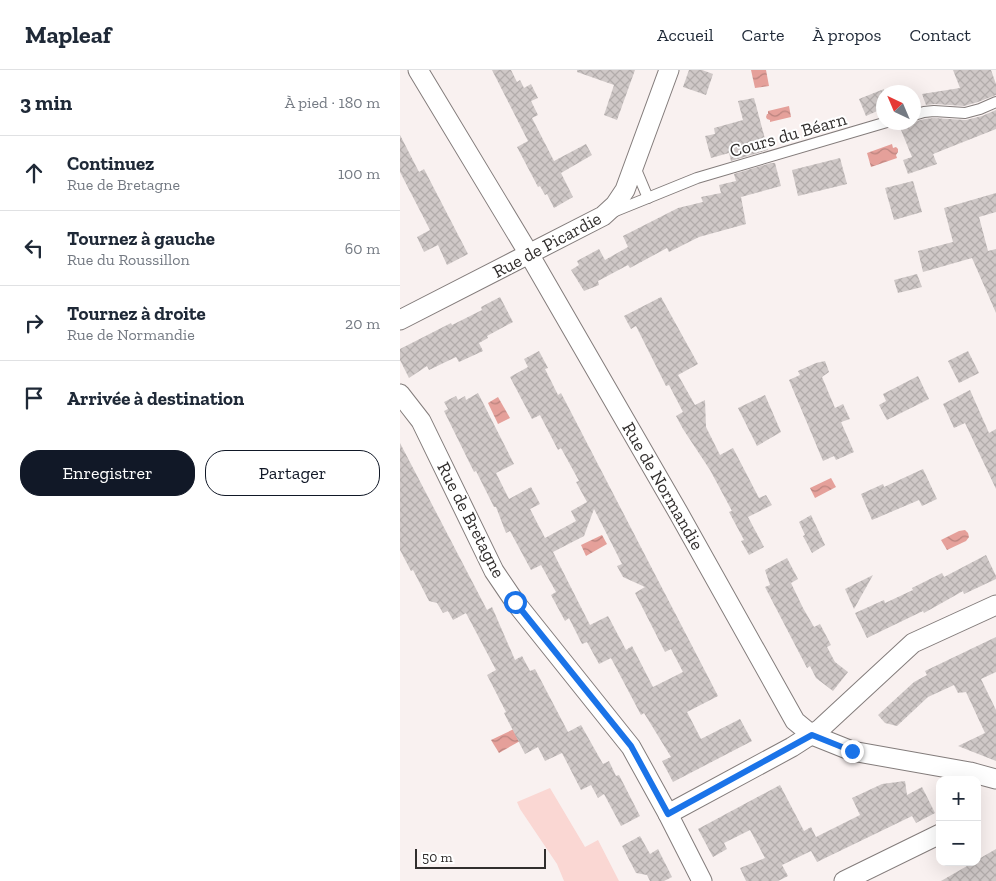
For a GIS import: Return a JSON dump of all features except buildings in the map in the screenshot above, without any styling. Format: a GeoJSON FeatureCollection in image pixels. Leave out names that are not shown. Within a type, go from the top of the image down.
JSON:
{"type":"FeatureCollection","features":[{"type":"Feature","properties":{"kind":"street","name":"Rue de Normandie"},"geometry":{"type":"LineString","coordinates":[[418,70],[529,254],[678,512],[795,721],[812,735],[852,751],[969,776]]}},
{"type":"Feature","properties":{"kind":"street","name":"Rue de Picardie"},"geometry":{"type":"LineString","coordinates":[[400,320],[603,216],[615,205],[625,190],[669,70]]}},
{"type":"Feature","properties":{"kind":"street","name":"Rue de Bretagne"},"geometry":{"type":"LineString","coordinates":[[400,394],[421,421],[494,570],[515,602],[631,746],[702,881]]}},
{"type":"Feature","properties":{"kind":"street"},"geometry":{"type":"LineString","coordinates":[[668,814],[812,735],[835,717],[913,642],[996,605]]}},
{"type":"Feature","properties":{"kind":"street","name":"Rue de Normandie"},"geometry":{"type":"LineString","coordinates":[[981,777],[996,779]]}},
{"type":"Feature","properties":{"kind":"street"},"geometry":{"type":"LineString","coordinates":[[844,881],[936,836]]}},
{"type":"Feature","properties":{"kind":"lane"},"geometry":{"type":"LineString","coordinates":[[921,113],[934,111],[964,113],[996,102]]}},
{"type":"Feature","properties":{"kind":"lane","name":"Cours du Béarn"},"geometry":{"type":"LineString","coordinates":[[603,216],[697,178],[876,126]]}},
{"type":"Feature","properties":{"kind":"lane"},"geometry":{"type":"LineString","coordinates":[[634,165],[648,198]]}},
{"type":"Feature","properties":{"kind":"shaded area"},"geometry":{"type":"Polygon","coordinates":[[[550,788],[585,847],[598,840],[619,881],[564,881],[557,864],[517,802],[550,788]]]}},
{"type":"Feature","properties":{"kind":"water"},"geometry":{"type":"Polygon","coordinates":[[[751,70],[766,70],[769,86],[755,88],[751,70]]]}},
{"type":"Feature","properties":{"kind":"water"},"geometry":{"type":"Polygon","coordinates":[[[789,106],[791,117],[770,122],[767,119],[768,111],[789,106]]]}},
{"type":"Feature","properties":{"kind":"water"},"geometry":{"type":"Polygon","coordinates":[[[892,144],[893,148],[896,147],[898,149],[897,158],[871,167],[867,153],[892,144]]]}},
{"type":"Feature","properties":{"kind":"water"},"geometry":{"type":"Polygon","coordinates":[[[498,397],[510,418],[498,424],[488,403],[498,397]]]}},
{"type":"Feature","properties":{"kind":"water"},"geometry":{"type":"Polygon","coordinates":[[[831,478],[836,487],[815,498],[810,488],[831,478]]]}},
{"type":"Feature","properties":{"kind":"water"},"geometry":{"type":"Polygon","coordinates":[[[965,530],[969,537],[966,541],[947,550],[941,540],[965,530]]]}},
{"type":"Feature","properties":{"kind":"water"},"geometry":{"type":"Polygon","coordinates":[[[602,535],[607,544],[586,556],[581,545],[602,535]]]}},
{"type":"Feature","properties":{"kind":"water"},"geometry":{"type":"Polygon","coordinates":[[[514,729],[520,741],[499,753],[491,740],[514,729]]]}},
{"type":"Feature","properties":{"kind":"route"},"geometry":{"type":"LineString","coordinates":[[515,602],[631,746],[668,814],[812,735],[852,751]]}}]}
